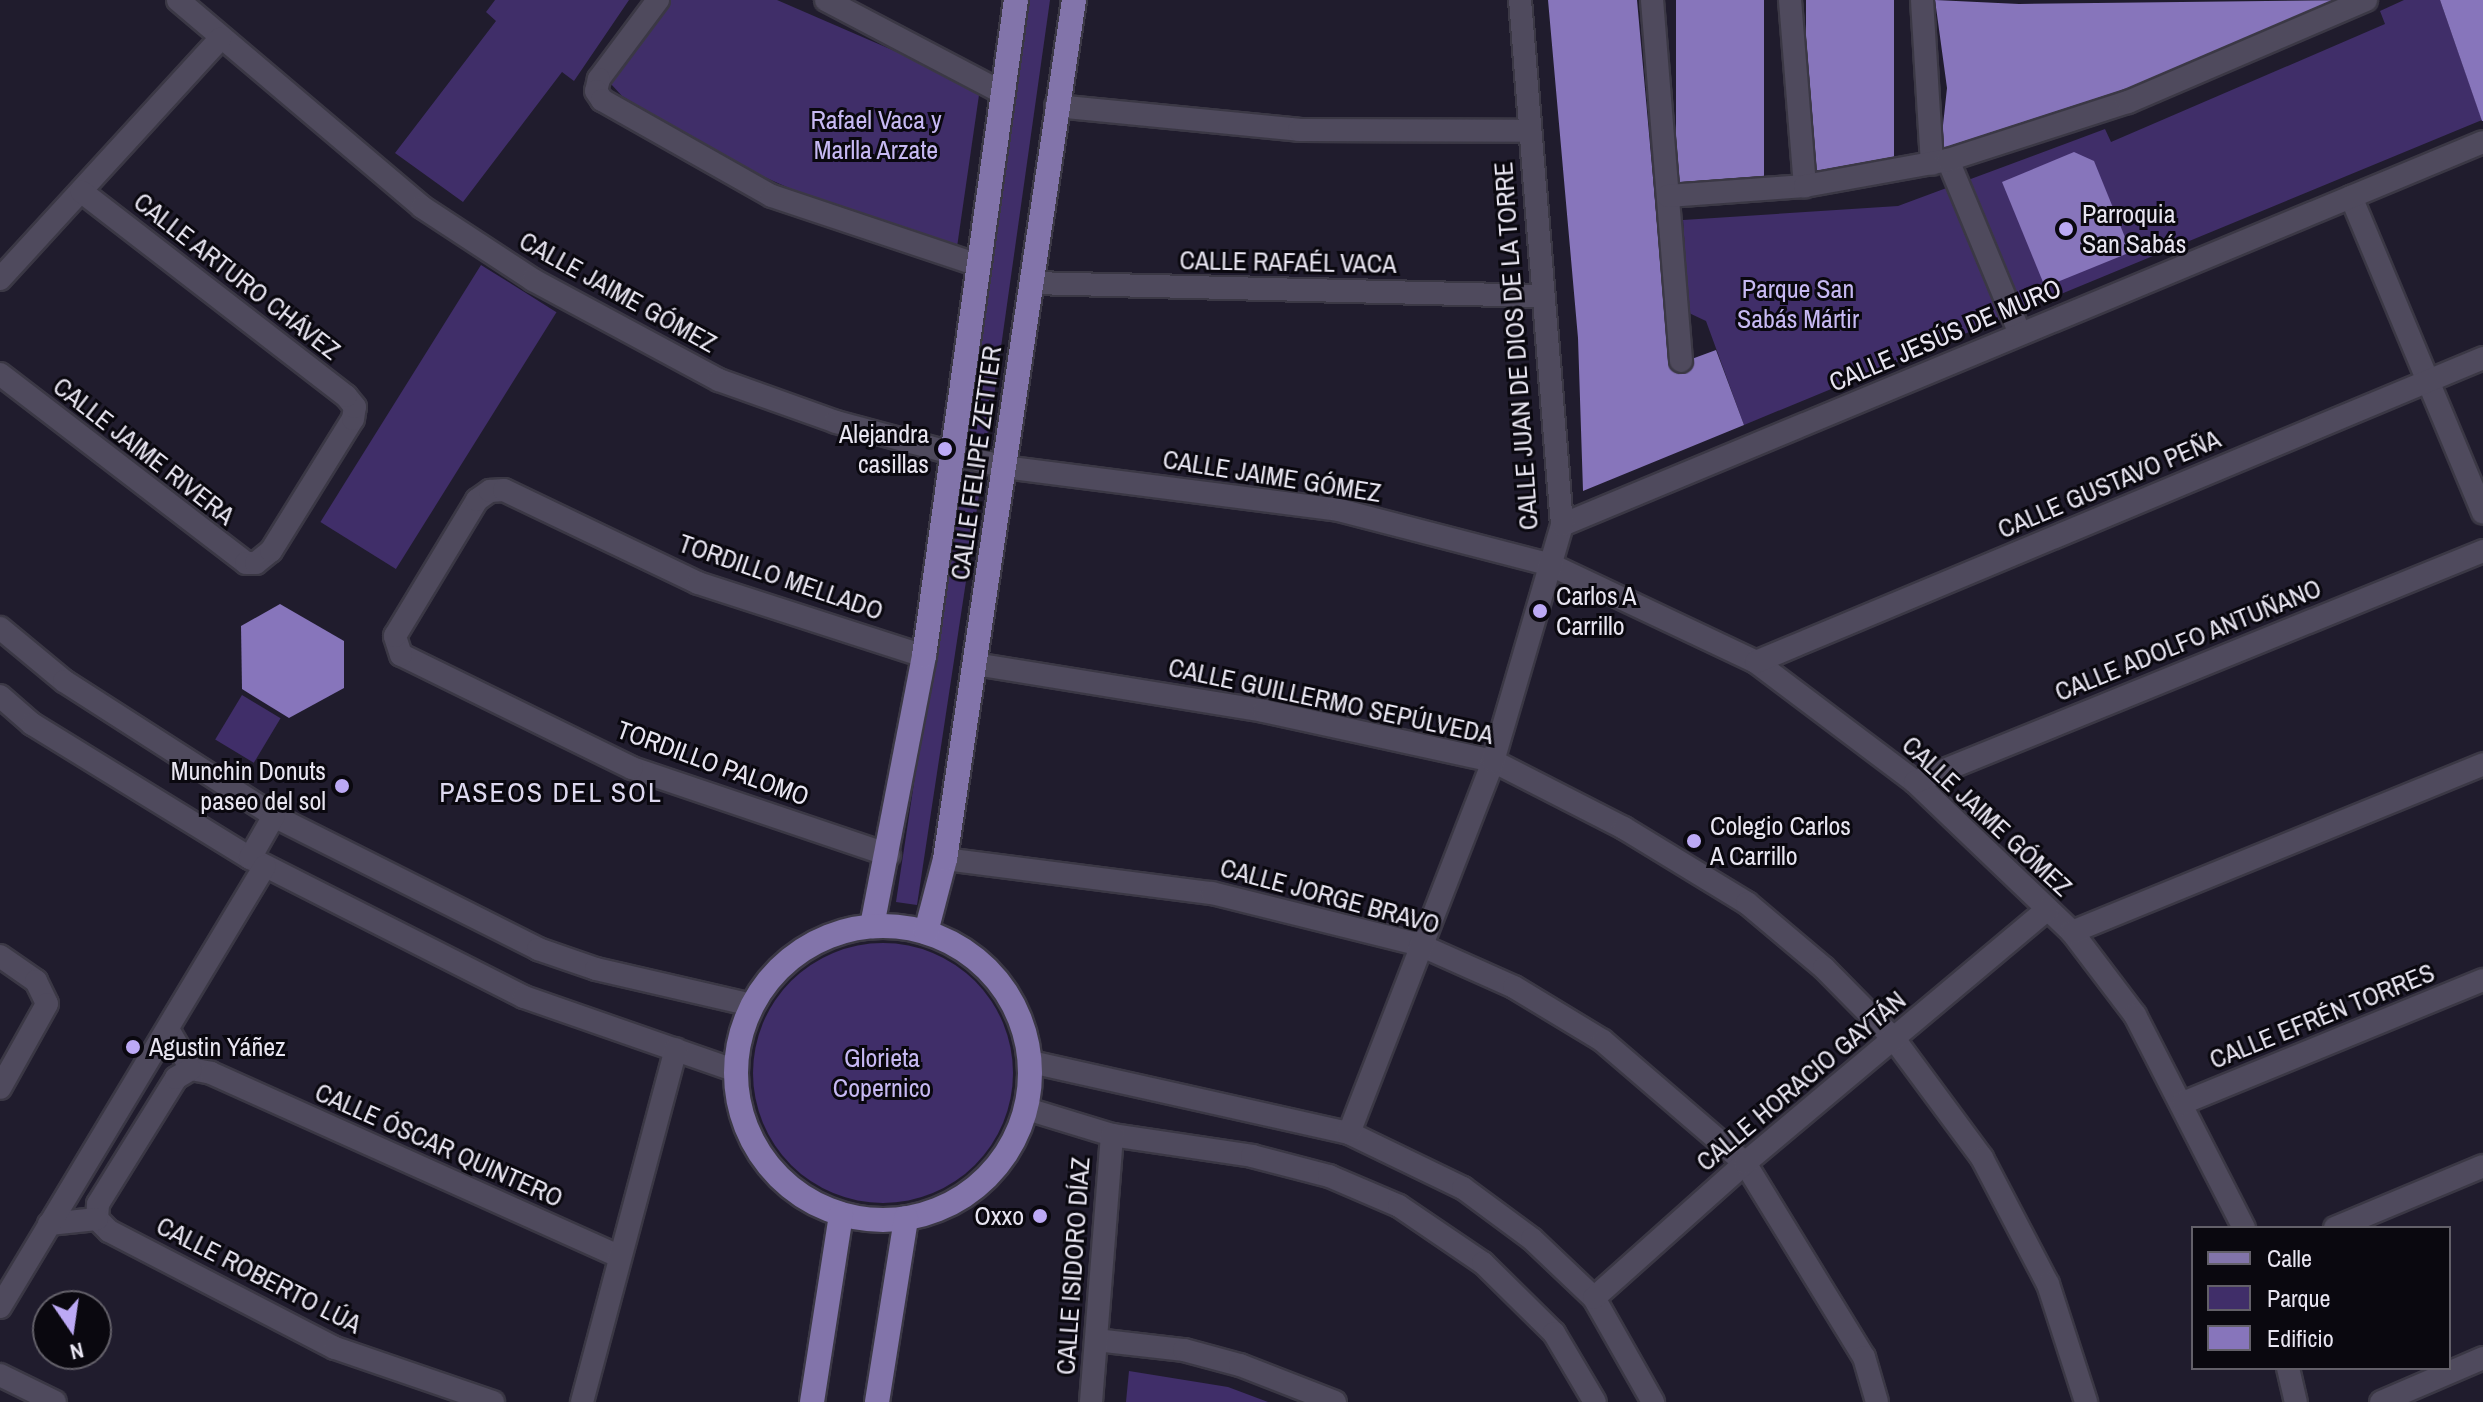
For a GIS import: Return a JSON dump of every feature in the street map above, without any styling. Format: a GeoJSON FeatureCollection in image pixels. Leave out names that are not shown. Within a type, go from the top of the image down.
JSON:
{"type":"FeatureCollection","features":[{"type":"Feature","properties":{"kind":"main road","name":"CALLE FELIPE ZETTER"},"geometry":{"type":"LineString","coordinates":[[872,926],[889,855],[924,656],[950,453],[1016,0]]}},
{"type":"Feature","properties":{"kind":"main road","name":"CALLE FELIPE ZETTER"},"geometry":{"type":"LineString","coordinates":[[926,932],[945,859],[1074,0]]}},
{"type":"Feature","properties":{"kind":"main road"},"geometry":{"type":"LineString","coordinates":[[872,926],[926,932],[959,946],[987,968],[1019,1017],[1031,1062],[1027,1109],[1009,1148],[983,1181],[934,1211],[906,1218],[841,1214],[787,1185],[766,1162],[740,1108],[736,1071],[752,1005],[768,980],[814,943],[872,926]]}},
{"type":"Feature","properties":{"kind":"main road"},"geometry":{"type":"LineString","coordinates":[[812,1402],[841,1214]]}},
{"type":"Feature","properties":{"kind":"main road"},"geometry":{"type":"LineString","coordinates":[[877,1402],[906,1218]]}},
{"type":"Feature","properties":{"kind":"street","name":"CALLE JAIME GÓMEZ"},"geometry":{"type":"LineString","coordinates":[[178,0],[220,39],[422,207],[625,334],[734,385],[836,422],[1004,467],[1339,510],[1551,565],[1756,662],[1915,782],[2072,932],[2135,1015],[2183,1103],[2243,1226]]}},
{"type":"Feature","properties":{"kind":"street"},"geometry":{"type":"LineString","coordinates":[[658,0],[599,79],[596,91],[602,100],[772,196],[978,265]]}},
{"type":"Feature","properties":{"kind":"street"},"geometry":{"type":"LineString","coordinates":[[826,0],[1001,92]]}},
{"type":"Feature","properties":{"kind":"street","name":"CALLE JUAN DE DIOS DE LA TORRE"},"geometry":{"type":"LineString","coordinates":[[1349,1133],[1493,761],[1562,525],[1520,0]]}},
{"type":"Feature","properties":{"kind":"street"},"geometry":{"type":"LineString","coordinates":[[1652,0],[1681,361]]}},
{"type":"Feature","properties":{"kind":"street"},"geometry":{"type":"LineString","coordinates":[[1790,0],[1805,186]]}},
{"type":"Feature","properties":{"kind":"street"},"geometry":{"type":"LineString","coordinates":[[1922,0],[1940,162],[2020,334]]}},
{"type":"Feature","properties":{"kind":"street"},"geometry":{"type":"LineString","coordinates":[[1668,196],[1805,186],[1940,162],[2128,102],[2366,0]]}},
{"type":"Feature","properties":{"kind":"street"},"geometry":{"type":"LineString","coordinates":[[0,279],[220,39]]}},
{"type":"Feature","properties":{"kind":"street"},"geometry":{"type":"LineString","coordinates":[[1056,106],[1299,130],[1529,131]]}},
{"type":"Feature","properties":{"kind":"street","name":"CALLE JESÚS DE MURO"},"geometry":{"type":"LineString","coordinates":[[1562,525],[2483,142]]}},
{"type":"Feature","properties":{"kind":"street","name":"CALLE ARTURO CHÁVEZ"},"geometry":{"type":"LineString","coordinates":[[82,192],[355,407],[353,419],[271,551],[256,563]]}},
{"type":"Feature","properties":{"kind":"street"},"geometry":{"type":"LineString","coordinates":[[2351,197],[2483,512]]}},
{"type":"Feature","properties":{"kind":"street","name":"CALLE RAFAÉL VACA"},"geometry":{"type":"LineString","coordinates":[[1032,283],[1543,296]]}},
{"type":"Feature","properties":{"kind":"street","name":"CALLE GUSTAVO PEÑA"},"geometry":{"type":"LineString","coordinates":[[1756,662],[2483,358]]}},
{"type":"Feature","properties":{"kind":"street","name":"CALLE JAIME RIVERA"},"geometry":{"type":"LineString","coordinates":[[0,374],[237,560],[256,563]]}},
{"type":"Feature","properties":{"kind":"street","name":"TORDILLO MELLADO"},"geometry":{"type":"LineString","coordinates":[[395,648],[395,636],[477,500],[490,491],[512,491],[698,583],[924,656]]}},
{"type":"Feature","properties":{"kind":"street","name":"CALLE ADOLFO ANTUÑANO"},"geometry":{"type":"LineString","coordinates":[[1915,782],[2483,551]]}},
{"type":"Feature","properties":{"kind":"street"},"geometry":{"type":"LineString","coordinates":[[0,628],[64,681],[274,816],[538,949],[596,969],[752,1005]]}},
{"type":"Feature","properties":{"kind":"street","name":"TORDILLO PALOMO"},"geometry":{"type":"LineString","coordinates":[[395,648],[401,655],[632,768],[889,855]]}},
{"type":"Feature","properties":{"kind":"street","name":"CALLE GUILLERMO SEPÚLVEDA"},"geometry":{"type":"LineString","coordinates":[[975,664],[1264,711],[1493,761],[1624,828],[1747,903],[1824,968],[1894,1039],[1982,1158],[2048,1284],[2086,1402]]}},
{"type":"Feature","properties":{"kind":"street"},"geometry":{"type":"LineString","coordinates":[[0,696],[32,724],[257,862],[524,997],[736,1071]]}},
{"type":"Feature","properties":{"kind":"street"},"geometry":{"type":"LineString","coordinates":[[2072,932],[2483,764]]}},
{"type":"Feature","properties":{"kind":"street"},"geometry":{"type":"LineString","coordinates":[[0,1307],[169,1031],[257,862],[274,816]]}},
{"type":"Feature","properties":{"kind":"street","name":"CALLE JORGE BRAVO"},"geometry":{"type":"LineString","coordinates":[[945,859],[1212,893],[1420,945],[1514,987],[1603,1041],[1745,1163],[1864,1357],[1877,1402]]}},
{"type":"Feature","properties":{"kind":"street","name":"CALLE HORACIO GAYTÁN"},"geometry":{"type":"LineString","coordinates":[[1594,1298],[1745,1163],[2047,910]]}},
{"type":"Feature","properties":{"kind":"street"},"geometry":{"type":"LineString","coordinates":[[0,956],[36,981],[47,995],[46,1011],[0,1088]]}},
{"type":"Feature","properties":{"kind":"street","name":"CALLE EFRÉN TORRES"},"geometry":{"type":"LineString","coordinates":[[2183,1103],[2483,980]]}},
{"type":"Feature","properties":{"kind":"street"},"geometry":{"type":"LineString","coordinates":[[49,1224],[97,1219],[98,1204],[176,1078],[191,1069],[169,1031]]}},
{"type":"Feature","properties":{"kind":"street"},"geometry":{"type":"LineString","coordinates":[[582,1402],[618,1256],[676,1049]]}},
{"type":"Feature","properties":{"kind":"street"},"geometry":{"type":"LineString","coordinates":[[1031,1062],[1349,1133],[1463,1188],[1532,1239],[1594,1298],[1653,1402]]}},
{"type":"Feature","properties":{"kind":"street","name":"CALLE ÓSCAR QUINTERO"},"geometry":{"type":"LineString","coordinates":[[191,1069],[211,1073],[618,1256]]}},
{"type":"Feature","properties":{"kind":"street"},"geometry":{"type":"LineString","coordinates":[[1027,1109],[1112,1135],[1252,1156],[1329,1176],[1399,1206],[1483,1263],[1554,1333],[1595,1402]]}},
{"type":"Feature","properties":{"kind":"street","name":"CALLE ISIDORO DÍAZ"},"geometry":{"type":"LineString","coordinates":[[1091,1402],[1112,1135]]}},
{"type":"Feature","properties":{"kind":"street"},"geometry":{"type":"LineString","coordinates":[[2340,1226],[2483,1166]]}},
{"type":"Feature","properties":{"kind":"street","name":"CALLE ROBERTO LÚA"},"geometry":{"type":"LineString","coordinates":[[97,1219],[109,1231],[335,1348],[493,1402]]}},
{"type":"Feature","properties":{"kind":"street"},"geometry":{"type":"LineString","coordinates":[[1096,1340],[1184,1350],[1240,1365],[1335,1402]]}},
{"type":"Feature","properties":{"kind":"street"},"geometry":{"type":"LineString","coordinates":[[2381,1402],[2482,1359]]}},
{"type":"Feature","properties":{"kind":"street"},"geometry":{"type":"LineString","coordinates":[[2288,1370],[2296,1402]]}},
{"type":"Feature","properties":{"kind":"street"},"geometry":{"type":"LineString","coordinates":[[0,1375],[55,1402]]}},
{"type":"Feature","properties":{"kind":"green space"},"geometry":{"type":"Polygon","coordinates":[[[495,0],[629,0],[574,81],[562,72],[463,202],[395,153],[496,21],[486,12],[495,0]]]}},
{"type":"Feature","properties":{"kind":"green space","name":"Rafael Vaca y Marlla Arzate"},"geometry":{"type":"Polygon","coordinates":[[[669,0],[777,0],[980,88],[957,247],[845,213],[735,164],[622,96],[611,84],[669,0]]]}},
{"type":"Feature","properties":{"kind":"green space"},"geometry":{"type":"Polygon","coordinates":[[[1030,0],[1050,0],[989,432],[977,437],[968,429],[1030,0]]]}},
{"type":"Feature","properties":{"kind":"green space","name":"Parque San Sabás Mártir"},"geometry":{"type":"Polygon","coordinates":[[[2404,0],[2440,0],[2482,120],[1744,425],[1706,321],[1689,313],[1683,220],[1898,206],[2105,129],[2111,142],[2385,24],[2380,11],[2404,0]]]}},
{"type":"Feature","properties":{"kind":"green space"},"geometry":{"type":"Polygon","coordinates":[[[481,265],[556,312],[396,569],[320,522],[481,265]]]}},
{"type":"Feature","properties":{"kind":"green space"},"geometry":{"type":"Polygon","coordinates":[[[972,471],[981,482],[917,905],[896,902],[960,479],[972,471]]]}},
{"type":"Feature","properties":{"kind":"green space"},"geometry":{"type":"Polygon","coordinates":[[[242,695],[281,718],[254,763],[215,740],[242,695]]]}},
{"type":"Feature","properties":{"kind":"green space","name":"Glorieta Copernico"},"geometry":{"type":"Polygon","coordinates":[[[883,943],[933,953],[975,981],[1003,1023],[1013,1073],[1003,1123],[975,1165],[933,1193],[883,1203],[833,1193],[791,1165],[763,1123],[753,1073],[763,1023],[791,981],[833,953],[883,943]]]}},
{"type":"Feature","properties":{"kind":"green space"},"geometry":{"type":"Polygon","coordinates":[[[1129,1371],[1228,1387],[1268,1402],[1126,1402],[1129,1371]]]}},
{"type":"Feature","properties":{"kind":"building"},"geometry":{"type":"Polygon","coordinates":[[[1548,0],[1637,0],[1670,367],[1716,350],[1744,425],[1583,491],[1578,338],[1548,0]]]}},
{"type":"Feature","properties":{"kind":"building"},"geometry":{"type":"Polygon","coordinates":[[[1676,0],[1764,0],[1764,188],[1676,188],[1676,0]]]}},
{"type":"Feature","properties":{"kind":"building"},"geometry":{"type":"Polygon","coordinates":[[[1806,0],[1894,0],[1894,170],[1806,170],[1806,0]]]}},
{"type":"Feature","properties":{"kind":"building"},"geometry":{"type":"Polygon","coordinates":[[[1935,0],[2019,4],[2355,0],[2126,93],[1940,153],[1947,88],[1935,0]]]}},
{"type":"Feature","properties":{"kind":"building"},"geometry":{"type":"Polygon","coordinates":[[[2440,0],[2483,0],[2483,121],[2482,121],[2440,0]]]}},
{"type":"Feature","properties":{"kind":"building"},"geometry":{"type":"Polygon","coordinates":[[[2074,152],[2094,161],[2131,252],[2045,287],[2002,182],[2074,152]]]}},
{"type":"Feature","properties":{"kind":"building"},"geometry":{"type":"Polygon","coordinates":[[[280,604],[344,641],[344,688],[289,718],[242,689],[241,626],[280,604]]]}},
{"type":"Feature","properties":{"kind":"place","name":"Parroquia San Sabás"},"geometry":{"type":"Point","coordinates":[2066,229]}},
{"type":"Feature","properties":{"kind":"place","name":"Alejandra casillas"},"geometry":{"type":"Point","coordinates":[945,449]}},
{"type":"Feature","properties":{"kind":"place","name":"Carlos A Carrillo"},"geometry":{"type":"Point","coordinates":[1540,611]}},
{"type":"Feature","properties":{"kind":"place","name":"Munchin Donuts paseo del sol"},"geometry":{"type":"Point","coordinates":[342,786]}},
{"type":"Feature","properties":{"kind":"place","name":"Colegio Carlos A Carrillo"},"geometry":{"type":"Point","coordinates":[1694,841]}},
{"type":"Feature","properties":{"kind":"place","name":"Agustin Yáñez"},"geometry":{"type":"Point","coordinates":[133,1047]}},
{"type":"Feature","properties":{"kind":"place","name":"Oxxo"},"geometry":{"type":"Point","coordinates":[1040,1216]}},
{"type":"Feature","properties":{"kind":"district","name":"PASEOS DEL SOL"},"geometry":{"type":"Point","coordinates":[551,792]}}]}
